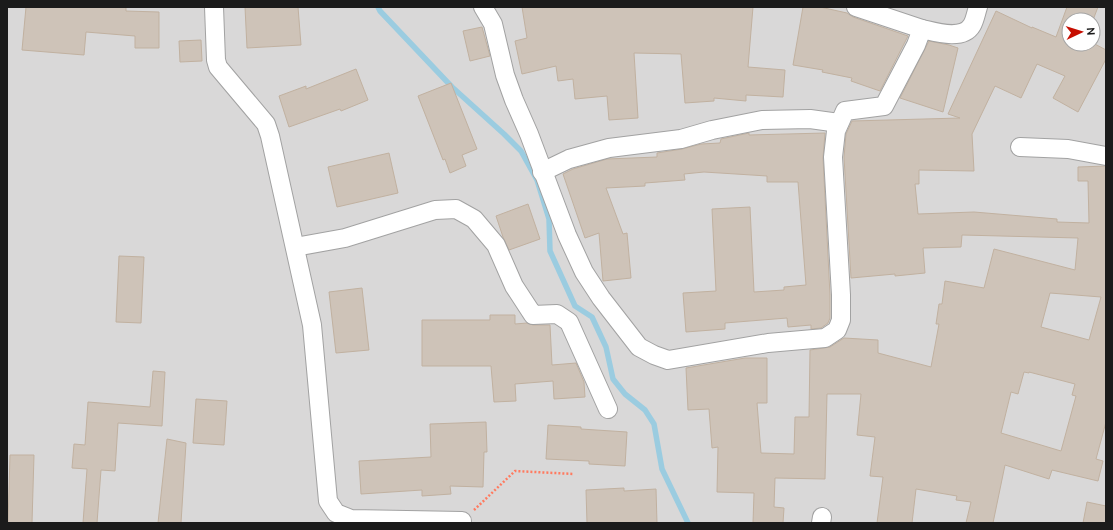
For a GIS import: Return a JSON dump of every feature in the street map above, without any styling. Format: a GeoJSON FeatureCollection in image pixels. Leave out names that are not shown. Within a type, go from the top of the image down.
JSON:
{"type":"FeatureCollection","features":[{"type":"Feature","properties":{"kind":"street"},"geometry":{"type":"LineString","coordinates":[[214,7],[216,60],[218,67],[266,124],[270,136],[312,325],[328,501],[336,513],[351,519],[462,521]]}},
{"type":"Feature","properties":{"kind":"street"},"geometry":{"type":"LineString","coordinates":[[483,7],[493,24],[504,75],[529,134],[542,172],[567,235],[584,272],[601,298],[639,347],[654,356],[668,360],[768,342],[825,338],[838,330],[841,320],[841,296],[833,157],[836,131],[845,111],[884,106],[916,46],[922,29]]}},
{"type":"Feature","properties":{"kind":"street"},"geometry":{"type":"LineString","coordinates":[[856,7],[922,29],[946,34],[959,34],[971,27],[978,7]]}},
{"type":"Feature","properties":{"kind":"street"},"geometry":{"type":"LineString","coordinates":[[542,172],[569,159],[609,148],[681,139],[712,130],[762,120],[810,119],[840,123]]}},
{"type":"Feature","properties":{"kind":"street"},"geometry":{"type":"LineString","coordinates":[[1020,147],[1068,149],[1106,156]]}},
{"type":"Feature","properties":{"kind":"street"},"geometry":{"type":"LineString","coordinates":[[295,247],[345,238],[435,210],[456,209],[474,219],[496,245],[514,286],[533,315],[557,314],[569,322],[608,409]]}},
{"type":"Feature","properties":{"kind":"path"},"geometry":{"type":"LineString","coordinates":[[462,521],[515,471],[574,474]]}},
{"type":"Feature","properties":{"kind":"shaded area"},"geometry":{"type":"Polygon","coordinates":[[[7,7],[1106,7],[1106,523],[7,523],[7,7]]]}},
{"type":"Feature","properties":{"kind":"building"},"geometry":{"type":"Polygon","coordinates":[[[26,7],[126,7],[126,11],[159,12],[159,48],[135,48],[135,36],[86,32],[84,55],[22,50],[26,7]]]}},
{"type":"Feature","properties":{"kind":"building"},"geometry":{"type":"Polygon","coordinates":[[[245,7],[298,7],[301,45],[247,48],[245,7]]]}},
{"type":"Feature","properties":{"kind":"building"},"geometry":{"type":"Polygon","coordinates":[[[522,7],[753,7],[748,67],[785,70],[783,97],[746,95],[746,101],[714,98],[714,101],[685,103],[681,54],[634,53],[638,118],[609,120],[607,96],[575,99],[573,79],[558,81],[556,66],[522,74],[515,41],[527,38],[522,7]]]}},
{"type":"Feature","properties":{"kind":"building"},"geometry":{"type":"Polygon","coordinates":[[[803,7],[820,7],[847,13],[853,17],[908,36],[880,91],[851,81],[852,78],[822,72],[823,70],[793,65],[803,7]]]}},
{"type":"Feature","properties":{"kind":"building"},"geometry":{"type":"Polygon","coordinates":[[[1067,7],[1098,7],[1096,12],[1065,12],[1067,7]]]}},
{"type":"Feature","properties":{"kind":"building"},"geometry":{"type":"Polygon","coordinates":[[[996,11],[1056,37],[1061,23],[1061,52],[1101,52],[1101,47],[1106,50],[1106,59],[1078,112],[1053,98],[1065,76],[1037,64],[1021,98],[995,86],[972,134],[974,171],[919,170],[919,184],[915,184],[918,214],[974,212],[1057,219],[1057,222],[1089,223],[1088,181],[1078,181],[1078,167],[1106,166],[1106,422],[1096,459],[1103,461],[1098,481],[1052,470],[1049,479],[1005,465],[993,523],[966,523],[971,502],[956,500],[957,496],[916,489],[912,523],[877,523],[883,477],[870,476],[875,437],[857,435],[861,394],[827,394],[825,479],[775,478],[774,507],[784,508],[783,523],[753,523],[754,493],[717,492],[718,447],[712,448],[709,409],[688,410],[686,368],[745,358],[767,358],[767,403],[757,403],[761,453],[794,454],[795,417],[809,417],[810,350],[830,347],[844,338],[878,340],[878,353],[931,367],[939,324],[936,324],[939,304],[942,304],[945,281],[984,288],[994,249],[1075,270],[1078,238],[962,235],[961,247],[923,248],[925,273],[851,278],[844,157],[846,134],[852,121],[960,118],[948,114],[996,11]],[[1050,293],[1041,327],[1089,340],[1101,297],[1050,293]],[[1024,372],[1018,394],[1011,392],[1001,433],[1061,451],[1076,396],[1072,395],[1075,384],[1024,372]]]}},
{"type":"Feature","properties":{"kind":"building"},"geometry":{"type":"Polygon","coordinates":[[[482,27],[490,56],[470,61],[463,31],[482,27]]]}},
{"type":"Feature","properties":{"kind":"building"},"geometry":{"type":"Polygon","coordinates":[[[201,40],[202,61],[180,62],[179,41],[201,40]]]}},
{"type":"Feature","properties":{"kind":"building"},"geometry":{"type":"Polygon","coordinates":[[[929,41],[958,48],[943,112],[900,98],[929,41]]]}},
{"type":"Feature","properties":{"kind":"building"},"geometry":{"type":"Polygon","coordinates":[[[356,69],[368,100],[341,111],[340,109],[289,127],[279,96],[306,86],[306,89],[356,69]]]}},
{"type":"Feature","properties":{"kind":"building"},"geometry":{"type":"Polygon","coordinates":[[[451,83],[477,149],[462,155],[466,166],[450,173],[445,159],[443,160],[418,96],[451,83]]]}},
{"type":"Feature","properties":{"kind":"building"},"geometry":{"type":"Polygon","coordinates":[[[749,133],[749,135],[825,133],[823,158],[830,318],[828,323],[821,328],[811,329],[811,325],[788,327],[787,318],[725,323],[725,329],[686,332],[683,293],[716,291],[712,209],[750,207],[754,292],[784,290],[784,287],[806,285],[798,182],[767,182],[767,176],[704,172],[684,174],[685,180],[645,183],[645,186],[606,188],[623,234],[627,233],[631,278],[603,281],[599,233],[585,238],[563,174],[573,169],[607,159],[657,157],[657,153],[701,144],[720,143],[721,139],[749,133]]]}},
{"type":"Feature","properties":{"kind":"building"},"geometry":{"type":"Polygon","coordinates":[[[389,153],[398,193],[337,207],[328,167],[389,153]]]}},
{"type":"Feature","properties":{"kind":"building"},"geometry":{"type":"Polygon","coordinates":[[[528,204],[540,239],[509,250],[496,216],[528,204]]]}},
{"type":"Feature","properties":{"kind":"building"},"geometry":{"type":"Polygon","coordinates":[[[119,256],[144,257],[141,323],[116,322],[119,256]]]}},
{"type":"Feature","properties":{"kind":"building"},"geometry":{"type":"Polygon","coordinates":[[[362,288],[369,350],[336,353],[329,292],[362,288]]]}},
{"type":"Feature","properties":{"kind":"building"},"geometry":{"type":"Polygon","coordinates":[[[490,315],[515,315],[515,324],[527,323],[533,325],[550,325],[552,365],[576,363],[584,382],[585,397],[554,399],[553,381],[515,384],[516,401],[494,402],[491,366],[422,366],[422,320],[490,320],[490,315]]]}},
{"type":"Feature","properties":{"kind":"building"},"geometry":{"type":"Polygon","coordinates":[[[153,371],[165,372],[162,426],[118,423],[115,471],[101,470],[97,523],[83,523],[87,469],[72,468],[74,444],[85,445],[88,402],[150,407],[153,371]]]}},
{"type":"Feature","properties":{"kind":"building"},"geometry":{"type":"Polygon","coordinates":[[[196,399],[227,401],[224,445],[193,443],[196,399]]]}},
{"type":"Feature","properties":{"kind":"building"},"geometry":{"type":"Polygon","coordinates":[[[486,422],[487,452],[484,452],[483,487],[450,486],[451,494],[422,496],[422,490],[361,494],[359,461],[431,457],[430,424],[486,422]]]}},
{"type":"Feature","properties":{"kind":"building"},"geometry":{"type":"Polygon","coordinates":[[[548,425],[627,432],[625,466],[589,464],[589,461],[546,459],[548,425]]]}},
{"type":"Feature","properties":{"kind":"building"},"geometry":{"type":"Polygon","coordinates":[[[167,439],[186,443],[181,523],[158,523],[167,439]]]}},
{"type":"Feature","properties":{"kind":"building"},"geometry":{"type":"Polygon","coordinates":[[[10,455],[34,455],[32,523],[8,523],[10,455]]]}},
{"type":"Feature","properties":{"kind":"building"},"geometry":{"type":"Polygon","coordinates":[[[624,488],[624,491],[656,489],[657,523],[587,523],[586,490],[624,488]]]}},
{"type":"Feature","properties":{"kind":"building"},"geometry":{"type":"Polygon","coordinates":[[[1087,502],[1106,506],[1106,523],[1083,523],[1087,502]]]}},
{"type":"Feature","properties":{"kind":"waterway"},"geometry":{"type":"LineString","coordinates":[[378,7],[380,11],[452,87],[521,151],[537,180],[549,219],[550,251],[575,306],[592,317],[606,347],[613,379],[625,394],[645,410],[654,424],[662,469],[688,523]]}}]}
